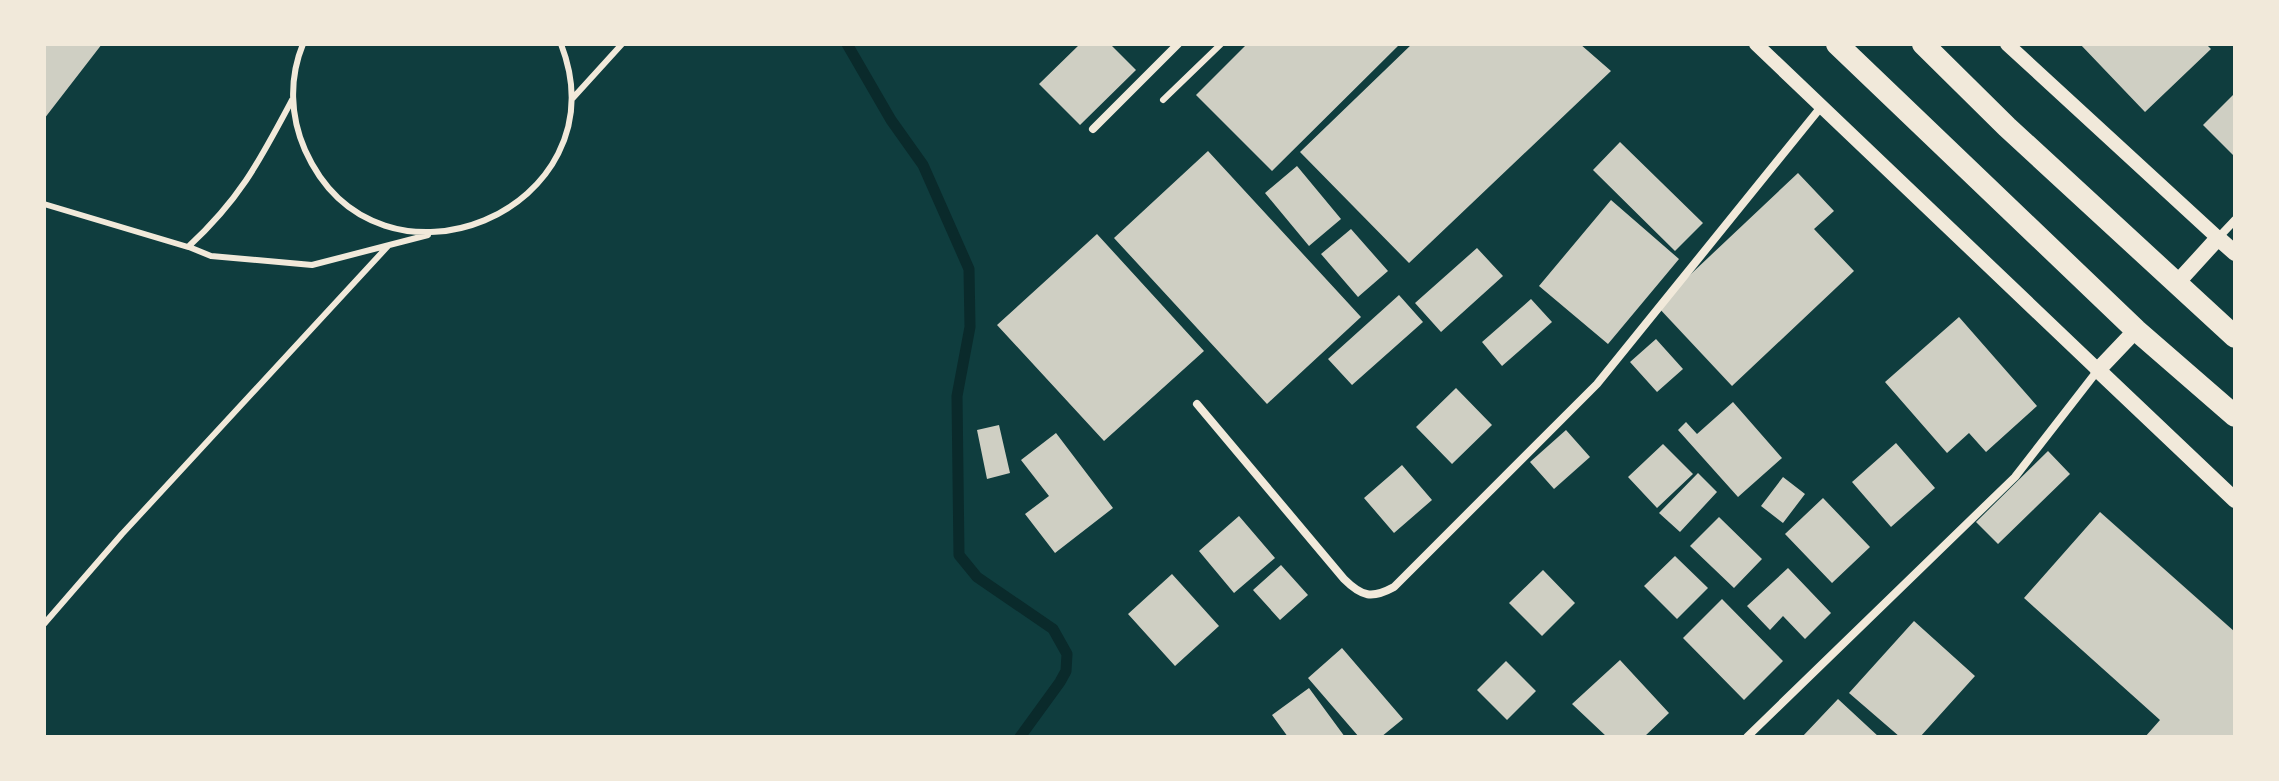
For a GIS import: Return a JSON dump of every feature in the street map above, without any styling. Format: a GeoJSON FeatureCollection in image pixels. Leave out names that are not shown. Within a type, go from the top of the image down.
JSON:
{"type":"FeatureCollection","features":[{"type":"Feature","properties":{"kind":"highway"},"geometry":{"type":"LineString","coordinates":[[1837,44],[2136,330],[2235,416]]}},
{"type":"Feature","properties":{"kind":"highway"},"geometry":{"type":"LineString","coordinates":[[1923,44],[2235,337]]}},
{"type":"Feature","properties":{"kind":"main road"},"geometry":{"type":"LineString","coordinates":[[2176,284],[2218,238],[2235,253]]}},
{"type":"Feature","properties":{"kind":"main road"},"geometry":{"type":"LineString","coordinates":[[2136,330],[2098,370],[2235,500]]}},
{"type":"Feature","properties":{"kind":"street"},"geometry":{"type":"LineString","coordinates":[[1093,129],[1178,44]]}},
{"type":"Feature","properties":{"kind":"street"},"geometry":{"type":"LineString","coordinates":[[1747,737],[2015,477],[2098,370],[1756,44]]}},
{"type":"Feature","properties":{"kind":"street"},"geometry":{"type":"LineString","coordinates":[[2007,44],[2218,238],[2235,220]]}},
{"type":"Feature","properties":{"kind":"street"},"geometry":{"type":"LineString","coordinates":[[1197,404],[1344,579],[1360,594],[1376,596],[1394,587],[1597,384],[1821,107]]}},
{"type":"Feature","properties":{"kind":"lane"},"geometry":{"type":"LineString","coordinates":[[296,44],[292,99],[298,134],[307,156],[334,195],[363,216],[396,229],[431,234]]}},
{"type":"Feature","properties":{"kind":"lane"},"geometry":{"type":"LineString","coordinates":[[296,62],[303,44]]}},
{"type":"Feature","properties":{"kind":"lane"},"geometry":{"type":"LineString","coordinates":[[44,204],[211,256],[312,265],[431,234],[467,229],[500,216],[528,195],[551,167],[566,134],[572,99],[568,62],[561,44]]}},
{"type":"Feature","properties":{"kind":"lane"},"geometry":{"type":"LineString","coordinates":[[572,99],[622,44]]}},
{"type":"Feature","properties":{"kind":"lane"},"geometry":{"type":"LineString","coordinates":[[1163,100],[1221,44]]}},
{"type":"Feature","properties":{"kind":"lane"},"geometry":{"type":"LineString","coordinates":[[188,247],[225,212],[248,180],[292,99]]}},
{"type":"Feature","properties":{"kind":"lane"},"geometry":{"type":"LineString","coordinates":[[44,624],[143,510],[388,246]]}},
{"type":"Feature","properties":{"kind":"building"},"geometry":{"type":"Polygon","coordinates":[[[44,44],[102,44],[44,119],[44,44]]]}},
{"type":"Feature","properties":{"kind":"building"},"geometry":{"type":"Polygon","coordinates":[[[1080,44],[1110,44],[1136,70],[1080,125],[1039,84],[1080,44]]]}},
{"type":"Feature","properties":{"kind":"building"},"geometry":{"type":"Polygon","coordinates":[[[1247,44],[1400,44],[1272,171],[1196,95],[1247,44]]]}},
{"type":"Feature","properties":{"kind":"building"},"geometry":{"type":"Polygon","coordinates":[[[1412,44],[1580,44],[1611,71],[1409,263],[1300,152],[1412,44]]]}},
{"type":"Feature","properties":{"kind":"building"},"geometry":{"type":"Polygon","coordinates":[[[2080,44],[2206,44],[2211,49],[2145,112],[2080,44]]]}},
{"type":"Feature","properties":{"kind":"building"},"geometry":{"type":"Polygon","coordinates":[[[2235,93],[2235,157],[2203,125],[2235,93]]]}},
{"type":"Feature","properties":{"kind":"building"},"geometry":{"type":"Polygon","coordinates":[[[1620,142],[1703,223],[1675,251],[1593,170],[1620,142]]]}},
{"type":"Feature","properties":{"kind":"building"},"geometry":{"type":"Polygon","coordinates":[[[1208,151],[1361,317],[1267,404],[1114,238],[1208,151]]]}},
{"type":"Feature","properties":{"kind":"building"},"geometry":{"type":"Polygon","coordinates":[[[1297,166],[1341,219],[1309,246],[1265,193],[1297,166]]]}},
{"type":"Feature","properties":{"kind":"building"},"geometry":{"type":"Polygon","coordinates":[[[1798,173],[1834,211],[1814,229],[1854,271],[1732,386],[1657,306],[1798,173]]]}},
{"type":"Feature","properties":{"kind":"building"},"geometry":{"type":"Polygon","coordinates":[[[1611,200],[1679,259],[1608,344],[1539,286],[1611,200]]]}},
{"type":"Feature","properties":{"kind":"building"},"geometry":{"type":"Polygon","coordinates":[[[1351,229],[1388,271],[1358,297],[1321,254],[1351,229]]]}},
{"type":"Feature","properties":{"kind":"building"},"geometry":{"type":"Polygon","coordinates":[[[1097,234],[1204,351],[1104,441],[997,325],[1097,234]]]}},
{"type":"Feature","properties":{"kind":"building"},"geometry":{"type":"Polygon","coordinates":[[[1477,248],[1503,276],[1441,332],[1415,303],[1477,248]]]}},
{"type":"Feature","properties":{"kind":"building"},"geometry":{"type":"Polygon","coordinates":[[[1399,295],[1423,322],[1352,385],[1328,359],[1399,295]]]}},
{"type":"Feature","properties":{"kind":"building"},"geometry":{"type":"Polygon","coordinates":[[[1531,299],[1552,322],[1502,366],[1482,342],[1531,299]]]}},
{"type":"Feature","properties":{"kind":"building"},"geometry":{"type":"Polygon","coordinates":[[[1959,317],[2037,406],[1986,452],[1969,433],[1947,453],[1885,382],[1959,317]]]}},
{"type":"Feature","properties":{"kind":"building"},"geometry":{"type":"Polygon","coordinates":[[[1656,339],[1683,369],[1657,392],[1630,362],[1656,339]]]}},
{"type":"Feature","properties":{"kind":"building"},"geometry":{"type":"Polygon","coordinates":[[[1456,388],[1492,425],[1452,464],[1416,427],[1456,388]]]}},
{"type":"Feature","properties":{"kind":"building"},"geometry":{"type":"Polygon","coordinates":[[[1733,402],[1782,458],[1738,497],[1678,430],[1686,422],[1697,434],[1733,402]]]}},
{"type":"Feature","properties":{"kind":"building"},"geometry":{"type":"Polygon","coordinates":[[[999,425],[1010,473],[987,479],[977,430],[999,425]]]}},
{"type":"Feature","properties":{"kind":"building"},"geometry":{"type":"Polygon","coordinates":[[[1566,430],[1590,457],[1554,489],[1530,462],[1566,430]]]}},
{"type":"Feature","properties":{"kind":"building"},"geometry":{"type":"Polygon","coordinates":[[[1056,433],[1113,508],[1055,553],[1025,514],[1049,496],[1021,460],[1056,433]]]}},
{"type":"Feature","properties":{"kind":"building"},"geometry":{"type":"Polygon","coordinates":[[[1896,443],[1935,488],[1891,527],[1852,482],[1896,443]]]}},
{"type":"Feature","properties":{"kind":"building"},"geometry":{"type":"Polygon","coordinates":[[[1663,444],[1693,474],[1657,508],[1628,477],[1663,444]]]}},
{"type":"Feature","properties":{"kind":"building"},"geometry":{"type":"Polygon","coordinates":[[[2048,451],[2070,474],[1998,544],[1976,522],[2048,451]]]}},
{"type":"Feature","properties":{"kind":"building"},"geometry":{"type":"Polygon","coordinates":[[[1402,465],[1432,500],[1394,533],[1364,498],[1402,465]]]}},
{"type":"Feature","properties":{"kind":"building"},"geometry":{"type":"Polygon","coordinates":[[[1698,473],[1717,492],[1680,532],[1659,513],[1698,473]]]}},
{"type":"Feature","properties":{"kind":"building"},"geometry":{"type":"Polygon","coordinates":[[[1783,477],[1805,494],[1783,523],[1761,506],[1783,477]]]}},
{"type":"Feature","properties":{"kind":"building"},"geometry":{"type":"Polygon","coordinates":[[[1823,498],[1870,547],[1832,583],[1785,534],[1823,498]]]}},
{"type":"Feature","properties":{"kind":"building"},"geometry":{"type":"Polygon","coordinates":[[[2100,512],[2235,632],[2235,737],[2145,737],[2160,720],[2024,598],[2100,512]]]}},
{"type":"Feature","properties":{"kind":"building"},"geometry":{"type":"Polygon","coordinates":[[[1239,516],[1275,558],[1234,593],[1199,551],[1239,516]]]}},
{"type":"Feature","properties":{"kind":"building"},"geometry":{"type":"Polygon","coordinates":[[[1719,517],[1762,559],[1734,588],[1690,546],[1719,517]]]}},
{"type":"Feature","properties":{"kind":"building"},"geometry":{"type":"Polygon","coordinates":[[[1675,556],[1708,588],[1677,619],[1644,586],[1675,556]]]}},
{"type":"Feature","properties":{"kind":"building"},"geometry":{"type":"Polygon","coordinates":[[[1281,565],[1308,595],[1280,620],[1253,590],[1281,565]]]}},
{"type":"Feature","properties":{"kind":"building"},"geometry":{"type":"Polygon","coordinates":[[[1788,568],[1831,613],[1805,639],[1783,616],[1770,630],[1747,606],[1788,568]]]}},
{"type":"Feature","properties":{"kind":"building"},"geometry":{"type":"Polygon","coordinates":[[[1543,570],[1575,603],[1542,636],[1509,603],[1543,570]]]}},
{"type":"Feature","properties":{"kind":"building"},"geometry":{"type":"Polygon","coordinates":[[[1172,574],[1219,626],[1175,666],[1128,614],[1172,574]]]}},
{"type":"Feature","properties":{"kind":"building"},"geometry":{"type":"Polygon","coordinates":[[[1722,599],[1783,661],[1744,700],[1683,638],[1722,599]]]}},
{"type":"Feature","properties":{"kind":"building"},"geometry":{"type":"Polygon","coordinates":[[[1914,621],[1975,676],[1920,737],[1900,737],[1849,693],[1914,621]]]}},
{"type":"Feature","properties":{"kind":"building"},"geometry":{"type":"Polygon","coordinates":[[[1342,648],[1403,719],[1381,737],[1359,737],[1308,678],[1342,648]]]}},
{"type":"Feature","properties":{"kind":"building"},"geometry":{"type":"Polygon","coordinates":[[[1620,660],[1669,713],[1644,737],[1607,737],[1572,704],[1620,660]]]}},
{"type":"Feature","properties":{"kind":"building"},"geometry":{"type":"Polygon","coordinates":[[[1506,661],[1536,691],[1507,720],[1477,690],[1506,661]]]}},
{"type":"Feature","properties":{"kind":"building"},"geometry":{"type":"Polygon","coordinates":[[[1309,688],[1345,737],[1288,737],[1272,715],[1309,688]]]}},
{"type":"Feature","properties":{"kind":"building"},"geometry":{"type":"Polygon","coordinates":[[[1838,699],[1879,737],[1802,737],[1838,699]]]}},
{"type":"Feature","properties":{"kind":"waterway"},"geometry":{"type":"LineString","coordinates":[[847,44],[891,120],[923,165],[969,269],[970,327],[957,396],[959,555],[977,577],[1053,629],[1067,654],[1066,671],[1060,682],[1020,737]]}}]}
